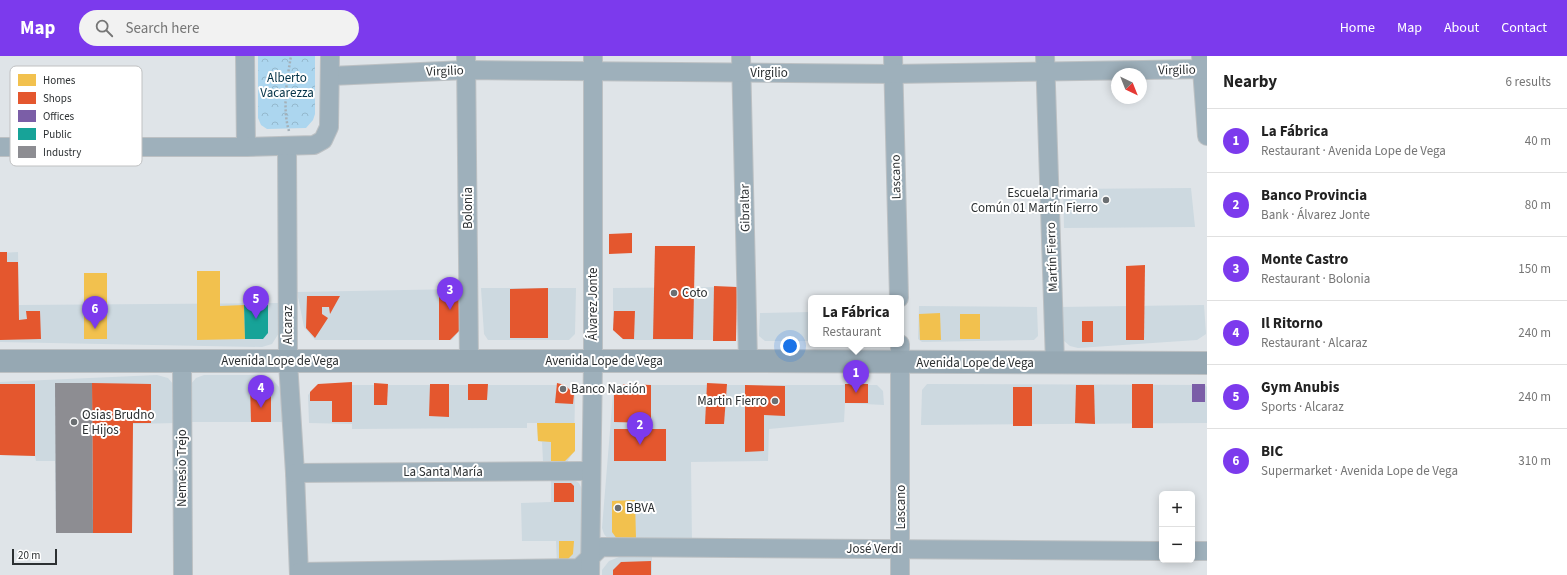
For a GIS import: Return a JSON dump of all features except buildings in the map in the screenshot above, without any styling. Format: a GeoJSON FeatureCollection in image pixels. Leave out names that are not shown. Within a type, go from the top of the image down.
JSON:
{"type":"FeatureCollection","features":[{"type":"Feature","properties":{"kind":"main road","name":"Avenida Lope de Vega"},"geometry":{"type":"LineString","coordinates":[[0,361],[748,361],[900,353],[1055,363],[1207,363]]}},
{"type":"Feature","properties":{"kind":"street"},"geometry":{"type":"LineString","coordinates":[[245,56],[246,147]]}},
{"type":"Feature","properties":{"kind":"street"},"geometry":{"type":"LineString","coordinates":[[142,147],[246,147],[314,145],[322,140],[329,127],[331,76],[330,56]]}},
{"type":"Feature","properties":{"kind":"street","name":"Lascano"},"geometry":{"type":"LineString","coordinates":[[893,56],[899,295]]}},
{"type":"Feature","properties":{"kind":"street","name":"Virgilio"},"geometry":{"type":"LineString","coordinates":[[331,76],[466,63],[741,64],[893,74],[1046,64],[1203,65]]}},
{"type":"Feature","properties":{"kind":"street","name":"Bolonia"},"geometry":{"type":"LineString","coordinates":[[466,63],[469,361]]}},
{"type":"Feature","properties":{"kind":"street","name":"Álvarez Jonte"},"geometry":{"type":"LineString","coordinates":[[590,566],[590,471],[593,361],[593,64]]}},
{"type":"Feature","properties":{"kind":"street","name":"Gibraltar"},"geometry":{"type":"LineString","coordinates":[[741,64],[748,361]]}},
{"type":"Feature","properties":{"kind":"street","name":"Martín Fierro"},"geometry":{"type":"LineString","coordinates":[[1046,64],[1055,363]]}},
{"type":"Feature","properties":{"kind":"street"},"geometry":{"type":"LineString","coordinates":[[1203,65],[1207,136]]}},
{"type":"Feature","properties":{"kind":"street","name":"Alcaraz"},"geometry":{"type":"LineString","coordinates":[[290,146],[288,362],[295,473],[299,573]]}},
{"type":"Feature","properties":{"kind":"street","name":"Lascano"},"geometry":{"type":"LineString","coordinates":[[900,353],[900,575]]}},
{"type":"Feature","properties":{"kind":"street","name":"Nemesio Trejo"},"geometry":{"type":"LineString","coordinates":[[182,361],[183,575]]}},
{"type":"Feature","properties":{"kind":"street","name":"La Santa María"},"geometry":{"type":"LineString","coordinates":[[295,473],[590,471]]}},
{"type":"Feature","properties":{"kind":"street","name":"José Verdi"},"geometry":{"type":"LineString","coordinates":[[299,573],[579,568],[590,566],[601,547],[1159,551]]}},
{"type":"Feature","properties":{"kind":"street"},"geometry":{"type":"LineString","coordinates":[[1195,551],[1207,551]]}},
{"type":"Feature","properties":{"kind":"path"},"geometry":{"type":"LineString","coordinates":[[290,146],[286,106],[288,72],[291,56]]}},
{"type":"Feature","properties":{"kind":"shaded area","name":"Escuela Primaria Común 01 Martín Fierro"},"geometry":{"type":"Polygon","coordinates":[[[1191,188],[1195,227],[1064,228],[1063,189],[1191,188]]]}},
{"type":"Feature","properties":{"kind":"shaded area"},"geometry":{"type":"Polygon","coordinates":[[[18,252],[19,305],[279,303],[279,333],[272,344],[262,347],[0,342],[0,253],[18,252]]]}},
{"type":"Feature","properties":{"kind":"shaded area"},"geometry":{"type":"Polygon","coordinates":[[[736,287],[736,340],[624,340],[613,330],[613,288],[736,287]]]}},
{"type":"Feature","properties":{"kind":"shaded area"},"geometry":{"type":"Polygon","coordinates":[[[481,288],[576,288],[575,334],[569,340],[488,340],[484,334],[481,288]]]}},
{"type":"Feature","properties":{"kind":"shaded area"},"geometry":{"type":"Polygon","coordinates":[[[460,289],[459,331],[452,340],[315,340],[304,327],[297,292],[460,289]]]}},
{"type":"Feature","properties":{"kind":"shaded area"},"geometry":{"type":"Polygon","coordinates":[[[1204,305],[1206,334],[1197,340],[1078,348],[1070,346],[1063,340],[1059,307],[1204,305]]]}},
{"type":"Feature","properties":{"kind":"shaded area"},"geometry":{"type":"Polygon","coordinates":[[[919,306],[1037,307],[1038,336],[1034,340],[922,342],[918,339],[919,306]]]}},
{"type":"Feature","properties":{"kind":"shaded area"},"geometry":{"type":"Polygon","coordinates":[[[808,312],[808,341],[765,341],[759,336],[760,313],[808,312]]]}},
{"type":"Feature","properties":{"kind":"shaded area"},"geometry":{"type":"Polygon","coordinates":[[[157,375],[168,378],[173,384],[176,423],[133,424],[132,533],[56,533],[55,461],[36,461],[35,456],[0,455],[0,382],[157,375]]]}},
{"type":"Feature","properties":{"kind":"shaded area"},"geometry":{"type":"Polygon","coordinates":[[[204,375],[264,375],[271,378],[279,387],[281,394],[282,422],[189,422],[190,385],[196,378],[204,375]]]}},
{"type":"Feature","properties":{"kind":"shaded area"},"geometry":{"type":"Polygon","coordinates":[[[927,384],[1205,385],[1207,387],[1207,423],[921,425],[922,390],[927,384]]]}},
{"type":"Feature","properties":{"kind":"shaded area"},"geometry":{"type":"Polygon","coordinates":[[[317,385],[565,385],[575,395],[574,451],[567,462],[543,461],[542,442],[538,441],[537,423],[527,423],[527,428],[352,429],[352,424],[309,423],[308,395],[317,385]]]}},
{"type":"Feature","properties":{"kind":"shaded area"},"geometry":{"type":"Polygon","coordinates":[[[622,385],[877,385],[883,391],[884,405],[845,403],[844,422],[769,429],[768,461],[691,462],[692,543],[609,540],[604,534],[602,528],[613,394],[622,385]]]}},
{"type":"Feature","properties":{"kind":"shaded area"},"geometry":{"type":"Polygon","coordinates":[[[551,479],[574,480],[579,483],[584,493],[583,551],[576,561],[557,565],[556,541],[522,541],[521,503],[551,502],[551,479]]]}},
{"type":"Feature","properties":{"kind":"shaded area"},"geometry":{"type":"Polygon","coordinates":[[[619,557],[652,557],[652,575],[602,575],[602,570],[609,561],[619,557]]]}},
{"type":"Feature","properties":{"kind":"green space","name":"Alberto Vacarezza"},"geometry":{"type":"Polygon","coordinates":[[[258,56],[315,56],[315,114],[313,120],[306,128],[267,129],[261,125],[258,118],[258,56]]]}},
{"type":"Feature","properties":{"kind":"place","name":"Escuela Primaria Común 01 Martín Fierro"},"geometry":{"type":"Point","coordinates":[1106,200]}},
{"type":"Feature","properties":{"kind":"place","name":"Coto"},"geometry":{"type":"Point","coordinates":[674,293]}},
{"type":"Feature","properties":{"kind":"place","name":"Monte Castro"},"geometry":{"type":"Point","coordinates":[450,310]}},
{"type":"Feature","properties":{"kind":"place","name":"Gym Anubis"},"geometry":{"type":"Point","coordinates":[256,319]}},
{"type":"Feature","properties":{"kind":"place","name":"BIC"},"geometry":{"type":"Point","coordinates":[95,329]}},
{"type":"Feature","properties":{"kind":"place","name":"Banco Nación"},"geometry":{"type":"Point","coordinates":[563,389]}},
{"type":"Feature","properties":{"kind":"place","name":"La Fábrica"},"geometry":{"type":"Point","coordinates":[856,393]}},
{"type":"Feature","properties":{"kind":"place","name":"Martin Fierro"},"geometry":{"type":"Point","coordinates":[775,401]}},
{"type":"Feature","properties":{"kind":"place","name":"Il Ritorno"},"geometry":{"type":"Point","coordinates":[261,408]}},
{"type":"Feature","properties":{"kind":"place","name":"Osias Brudno E Hijos"},"geometry":{"type":"Point","coordinates":[74,422]}},
{"type":"Feature","properties":{"kind":"place","name":"Banco Provincia"},"geometry":{"type":"Point","coordinates":[640,445]}},
{"type":"Feature","properties":{"kind":"place","name":"BBVA"},"geometry":{"type":"Point","coordinates":[618,508]}}]}
